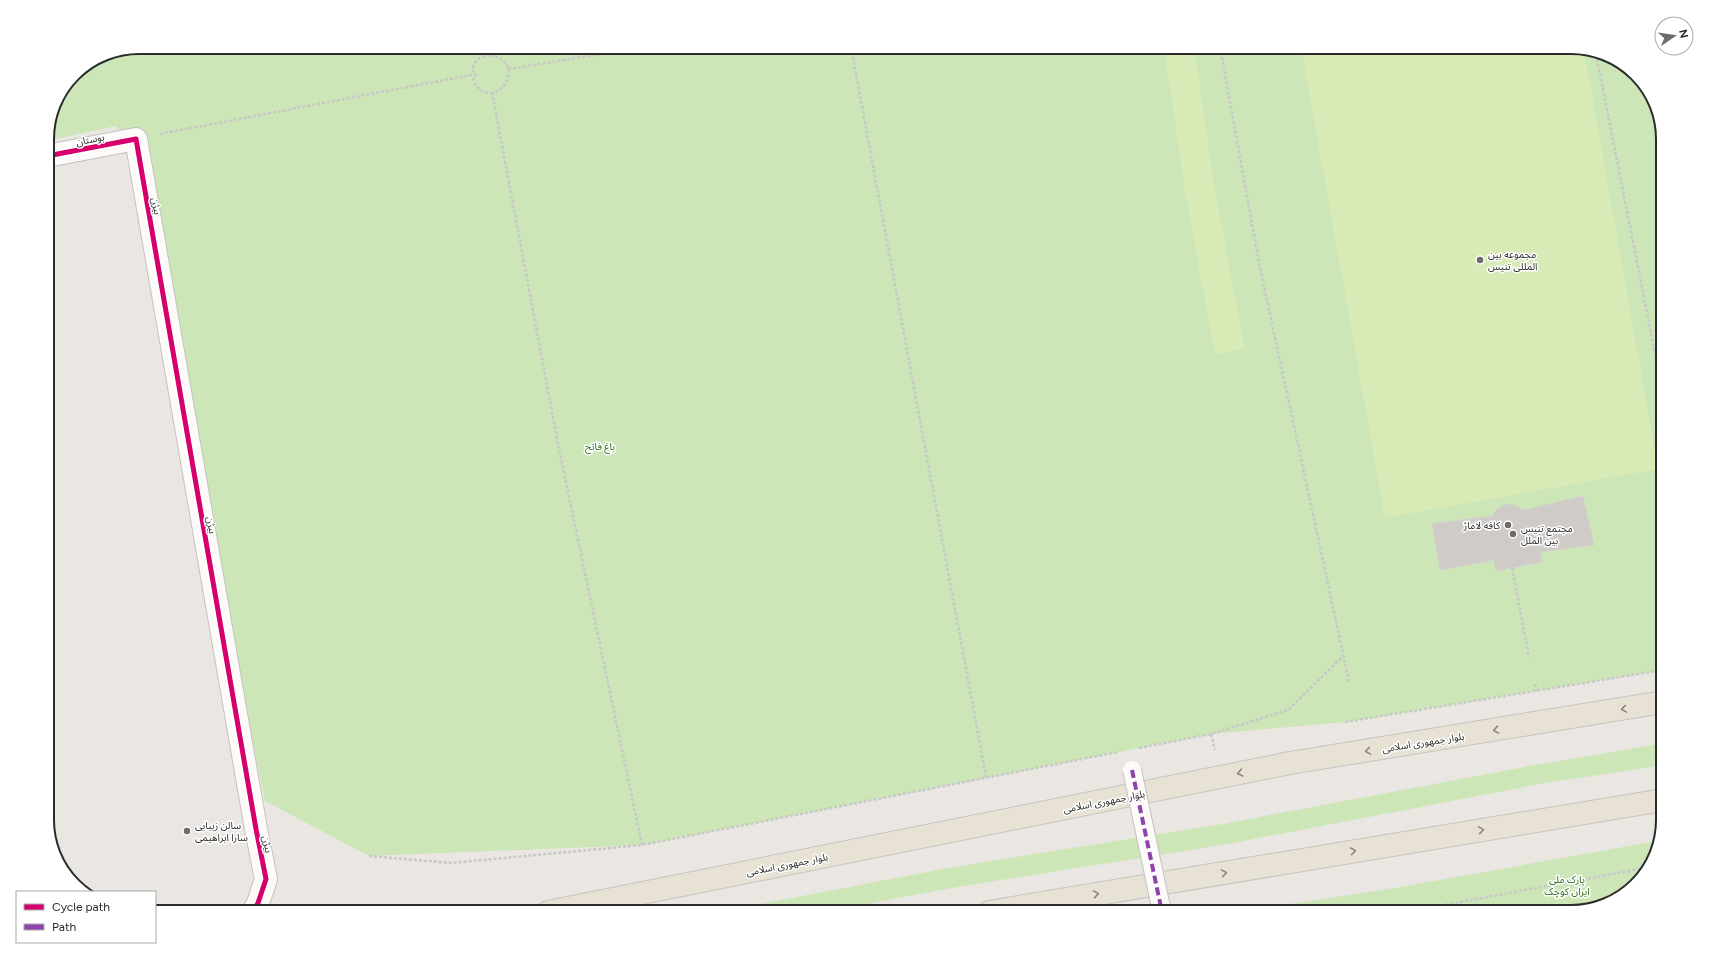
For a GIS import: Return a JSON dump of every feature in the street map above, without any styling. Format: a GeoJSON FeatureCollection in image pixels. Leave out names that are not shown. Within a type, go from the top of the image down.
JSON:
{"type":"FeatureCollection","features":[{"type":"Feature","properties":{"kind":"main road","name":"بلوار جمهوری اسلامی"},"geometry":{"type":"LineString","coordinates":[[583,905],[1290,763],[1656,703]]}},
{"type":"Feature","properties":{"kind":"main road"},"geometry":{"type":"LineString","coordinates":[[1031,905],[1656,801]]}},
{"type":"Feature","properties":{"kind":"street","name":"بوستان"},"geometry":{"type":"LineString","coordinates":[[54,155],[136,139]]}},
{"type":"Feature","properties":{"kind":"street","name":"بیژن"},"geometry":{"type":"LineString","coordinates":[[136,139],[254,821],[266,879],[257,905]]}},
{"type":"Feature","properties":{"kind":"street"},"geometry":{"type":"LineString","coordinates":[[1132,770],[1161,905]]}},
{"type":"Feature","properties":{"kind":"path"},"geometry":{"type":"LineString","coordinates":[[508,69],[601,54]]}},
{"type":"Feature","properties":{"kind":"path"},"geometry":{"type":"LineString","coordinates":[[852,54],[986,778]]}},
{"type":"Feature","properties":{"kind":"path"},"geometry":{"type":"LineString","coordinates":[[1221,54],[1260,268],[1349,682]]}},
{"type":"Feature","properties":{"kind":"path"},"geometry":{"type":"LineString","coordinates":[[490,55],[502,59],[508,69],[507,82],[498,91],[492,92],[486,92],[476,86],[473,81],[476,74],[472,69],[474,63],[484,56],[490,55]]}},
{"type":"Feature","properties":{"kind":"path"},"geometry":{"type":"LineString","coordinates":[[1597,58],[1656,358]]}},
{"type":"Feature","properties":{"kind":"path"},"geometry":{"type":"LineString","coordinates":[[136,139],[476,74]]}},
{"type":"Feature","properties":{"kind":"path"},"geometry":{"type":"LineString","coordinates":[[492,92],[559,449],[642,845]]}},
{"type":"Feature","properties":{"kind":"path"},"geometry":{"type":"LineString","coordinates":[[1512,568],[1529,657]]}},
{"type":"Feature","properties":{"kind":"path"},"geometry":{"type":"LineString","coordinates":[[1134,749],[1211,734],[1288,710],[1343,656]]}},
{"type":"Feature","properties":{"kind":"path"},"geometry":{"type":"LineString","coordinates":[[1345,722],[1656,671]]}},
{"type":"Feature","properties":{"kind":"path"},"geometry":{"type":"LineString","coordinates":[[1535,684],[1537,691]]}},
{"type":"Feature","properties":{"kind":"path"},"geometry":{"type":"LineString","coordinates":[[1211,734],[1215,750]]}},
{"type":"Feature","properties":{"kind":"path"},"geometry":{"type":"LineString","coordinates":[[369,856],[451,863],[642,845],[1119,752]]}},
{"type":"Feature","properties":{"kind":"path"},"geometry":{"type":"LineString","coordinates":[[1444,905],[1640,869]]}},
{"type":"Feature","properties":{"kind":"green space","name":"باغ فاتح"},"geometry":{"type":"Polygon","coordinates":[[[139,54],[1571,54],[1603,60],[1623,72],[1638,87],[1650,107],[1656,134],[1656,671],[1345,722],[1211,734],[642,845],[369,856],[265,801],[131,140],[116,126],[54,139],[60,107],[75,83],[92,68],[101,63],[117,57],[139,54]]]}},
{"type":"Feature","properties":{"kind":"green space"},"geometry":{"type":"Polygon","coordinates":[[[1165,54],[1195,54],[1215,192],[1245,349],[1215,355],[1186,197],[1165,54]]]}},
{"type":"Feature","properties":{"kind":"green space","name":"مجموعه بین المللی تنیس"},"geometry":{"type":"Polygon","coordinates":[[[1302,54],[1571,54],[1585,56],[1656,458],[1656,469],[1385,518],[1302,54]]]}},
{"type":"Feature","properties":{"kind":"green space"},"geometry":{"type":"Polygon","coordinates":[[[1656,744],[1656,766],[1540,784],[1228,844],[951,888],[861,905],[755,905],[948,868],[1223,824],[1535,765],[1656,744]]]}},
{"type":"Feature","properties":{"kind":"green space","name":"پارک ملی ایران کوچک"},"geometry":{"type":"Polygon","coordinates":[[[1653,842],[1645,862],[1631,880],[1613,894],[1603,899],[1582,904],[1283,905],[1389,889],[1653,842]]]}},
{"type":"Feature","properties":{"kind":"building","name":"مجتمع تنیس بین الملل"},"geometry":{"type":"Polygon","coordinates":[[[1583,496],[1594,545],[1540,552],[1542,562],[1496,571],[1494,560],[1440,570],[1432,524],[1492,516],[1497,509],[1505,504],[1514,505],[1524,510],[1583,496]]]}},
{"type":"Feature","properties":{"kind":"marked path"},"geometry":{"type":"LineString","coordinates":[[1132,770],[1161,905]]}},
{"type":"Feature","properties":{"kind":"cycle path"},"geometry":{"type":"LineString","coordinates":[[54,155],[136,139],[266,879],[257,905]]}},
{"type":"Feature","properties":{"kind":"place","name":"مجموعه بین المللی تنیس"},"geometry":{"type":"Point","coordinates":[1480,260]}},
{"type":"Feature","properties":{"kind":"place","name":"کافه لاماژ"},"geometry":{"type":"Point","coordinates":[1508,525]}},
{"type":"Feature","properties":{"kind":"place","name":"مجتمع تنیس بین الملل"},"geometry":{"type":"Point","coordinates":[1513,534]}},
{"type":"Feature","properties":{"kind":"place","name":"سالن زیبایی سارا ابراهیمی"},"geometry":{"type":"Point","coordinates":[187,831]}}]}
